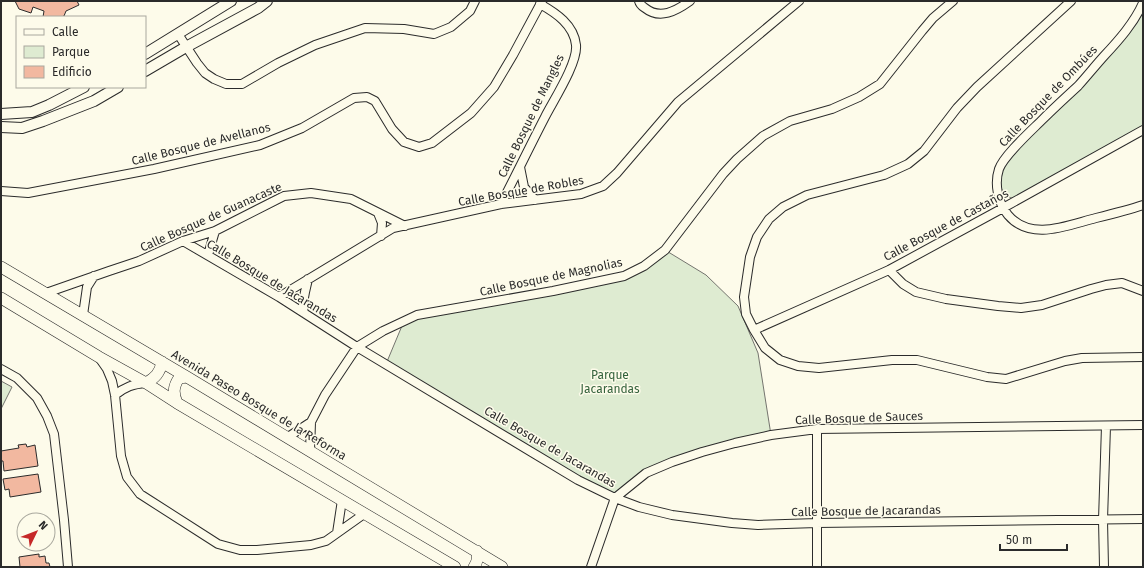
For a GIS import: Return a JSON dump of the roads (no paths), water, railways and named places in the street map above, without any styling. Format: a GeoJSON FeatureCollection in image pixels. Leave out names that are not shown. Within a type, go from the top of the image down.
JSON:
{"type":"FeatureCollection","features":[{"type":"Feature","properties":{"kind":"main road","name":"Avenida Paseo Bosque de la Reforma"},"geometry":{"type":"LineString","coordinates":[[1,267],[288,437],[502,567]]}},
{"type":"Feature","properties":{"kind":"main road"},"geometry":{"type":"LineString","coordinates":[[1,298],[455,567]]}},
{"type":"Feature","properties":{"kind":"main road"},"geometry":{"type":"LineString","coordinates":[[146,383],[156,376],[161,369],[162,362]]}},
{"type":"Feature","properties":{"kind":"main road"},"geometry":{"type":"LineString","coordinates":[[177,403],[174,396],[175,385],[179,378],[187,377]]}},
{"type":"Feature","properties":{"kind":"main road"},"geometry":{"type":"LineString","coordinates":[[474,567],[478,558],[477,551]]}},
{"type":"Feature","properties":{"kind":"street"},"geometry":{"type":"LineString","coordinates":[[146,53],[231,1]]}},
{"type":"Feature","properties":{"kind":"street"},"geometry":{"type":"LineString","coordinates":[[146,70],[258,8],[267,1]]}},
{"type":"Feature","properties":{"kind":"street"},"geometry":{"type":"LineString","coordinates":[[178,34],[197,63],[206,73],[214,79],[226,84],[242,84],[278,63],[315,45],[365,28],[404,29],[434,34],[451,28],[470,11],[475,1]]}},
{"type":"Feature","properties":{"kind":"street"},"geometry":{"type":"LineString","coordinates":[[639,1],[640,4],[650,12],[666,14],[681,8],[690,1]]}},
{"type":"Feature","properties":{"kind":"street","name":"Calle Bosque de Robles"},"geometry":{"type":"LineString","coordinates":[[279,297],[393,228],[501,204],[581,194],[602,186],[616,173],[678,102],[799,1]]}},
{"type":"Feature","properties":{"kind":"street","name":"Calle Bosque de Magnolias"},"geometry":{"type":"LineString","coordinates":[[310,451],[311,422],[325,395],[357,347],[383,331],[417,315],[553,291],[624,276],[644,266],[665,250],[723,174],[737,159],[763,136],[790,121],[832,109],[859,97],[880,84],[933,18],[953,1]]}},
{"type":"Feature","properties":{"kind":"street"},"geometry":{"type":"LineString","coordinates":[[1071,1],[977,87],[957,108],[924,151],[908,164],[884,175],[807,195],[783,207],[769,219],[757,237],[750,257],[744,297],[746,314],[765,348],[780,360],[798,366],[819,368],[892,360],[917,360],[987,377],[1006,379],[1065,361],[1082,358],[1143,357]]}},
{"type":"Feature","properties":{"kind":"street","name":"Calle Bosque de Mangles"},"geometry":{"type":"LineString","coordinates":[[501,204],[572,66],[577,47],[574,35],[565,22],[541,3]]}},
{"type":"Feature","properties":{"kind":"street","name":"Calle Bosque de Avellanos"},"geometry":{"type":"LineString","coordinates":[[1,191],[28,194],[154,169],[260,145],[302,128],[354,98],[367,97],[375,101],[392,129],[404,142],[419,147],[432,143],[471,113],[494,87],[541,3]]}},
{"type":"Feature","properties":{"kind":"street","name":"Calle Bosque de Ombúes"},"geometry":{"type":"LineString","coordinates":[[1143,3],[1135,19],[1120,39],[1078,85],[1031,131],[1002,163],[999,169],[997,182],[998,195],[1003,208],[1011,218],[1020,225],[1032,229],[1052,229],[1143,206]]}},
{"type":"Feature","properties":{"kind":"street"},"geometry":{"type":"LineString","coordinates":[[1,114],[32,112],[82,88]]}},
{"type":"Feature","properties":{"kind":"street"},"geometry":{"type":"LineString","coordinates":[[1,127],[22,128],[43,121],[94,102],[116,88]]}},
{"type":"Feature","properties":{"kind":"street","name":"Calle Bosque de Castaños"},"geometry":{"type":"LineString","coordinates":[[754,330],[889,270],[1143,130]]}},
{"type":"Feature","properties":{"kind":"street"},"geometry":{"type":"LineString","coordinates":[[520,167],[524,187],[535,200]]}},
{"type":"Feature","properties":{"kind":"street","name":"Calle Bosque de Guanacaste"},"geometry":{"type":"LineString","coordinates":[[46,293],[139,261],[183,241],[215,231],[284,196],[311,193],[351,200],[405,226]]}},
{"type":"Feature","properties":{"kind":"street"},"geometry":{"type":"LineString","coordinates":[[378,213],[382,223],[381,236]]}},
{"type":"Feature","properties":{"kind":"street"},"geometry":{"type":"LineString","coordinates":[[208,255],[215,231]]}},
{"type":"Feature","properties":{"kind":"street","name":"Calle Bosque de Jacarandas"},"geometry":{"type":"LineString","coordinates":[[183,241],[279,297],[357,347],[578,480],[615,498],[639,507],[672,516],[758,525],[1143,519]]}},
{"type":"Feature","properties":{"kind":"street"},"geometry":{"type":"LineString","coordinates":[[889,270],[903,284],[916,292],[946,299],[1021,308],[1042,305],[1106,285],[1122,283],[1143,291]]}},
{"type":"Feature","properties":{"kind":"street"},"geometry":{"type":"LineString","coordinates":[[83,315],[87,287],[94,276]]}},
{"type":"Feature","properties":{"kind":"street"},"geometry":{"type":"LineString","coordinates":[[304,313],[304,298],[308,279]]}},
{"type":"Feature","properties":{"kind":"street"},"geometry":{"type":"LineString","coordinates":[[99,357],[107,369],[112,381],[115,395],[120,456],[127,477],[140,494],[218,544],[240,550],[311,545],[326,541],[364,514]]}},
{"type":"Feature","properties":{"kind":"street"},"geometry":{"type":"LineString","coordinates":[[1,369],[17,378],[37,398],[47,416],[54,434],[68,567]]}},
{"type":"Feature","properties":{"kind":"street"},"geometry":{"type":"LineString","coordinates":[[115,395],[124,388],[134,384],[146,383]]}},
{"type":"Feature","properties":{"kind":"street","name":"Calle Bosque de Magnolias"},"geometry":{"type":"LineString","coordinates":[[288,437],[311,422]]}},
{"type":"Feature","properties":{"kind":"street","name":"Calle Bosque de Sauces"},"geometry":{"type":"LineString","coordinates":[[615,498],[646,473],[672,462],[708,450],[771,435],[817,430],[1143,425]]}},
{"type":"Feature","properties":{"kind":"street"},"geometry":{"type":"LineString","coordinates":[[1104,567],[1103,520],[1106,426]]}},
{"type":"Feature","properties":{"kind":"street"},"geometry":{"type":"LineString","coordinates":[[817,430],[817,567]]}},
{"type":"Feature","properties":{"kind":"street"},"geometry":{"type":"LineString","coordinates":[[591,567],[615,498]]}},
{"type":"Feature","properties":{"kind":"street"},"geometry":{"type":"LineString","coordinates":[[337,534],[342,500]]}},
{"type":"Feature","properties":{"kind":"park label","name":"Parque Jacarandas"},"geometry":{"type":"Point","coordinates":[610,382]}}]}
